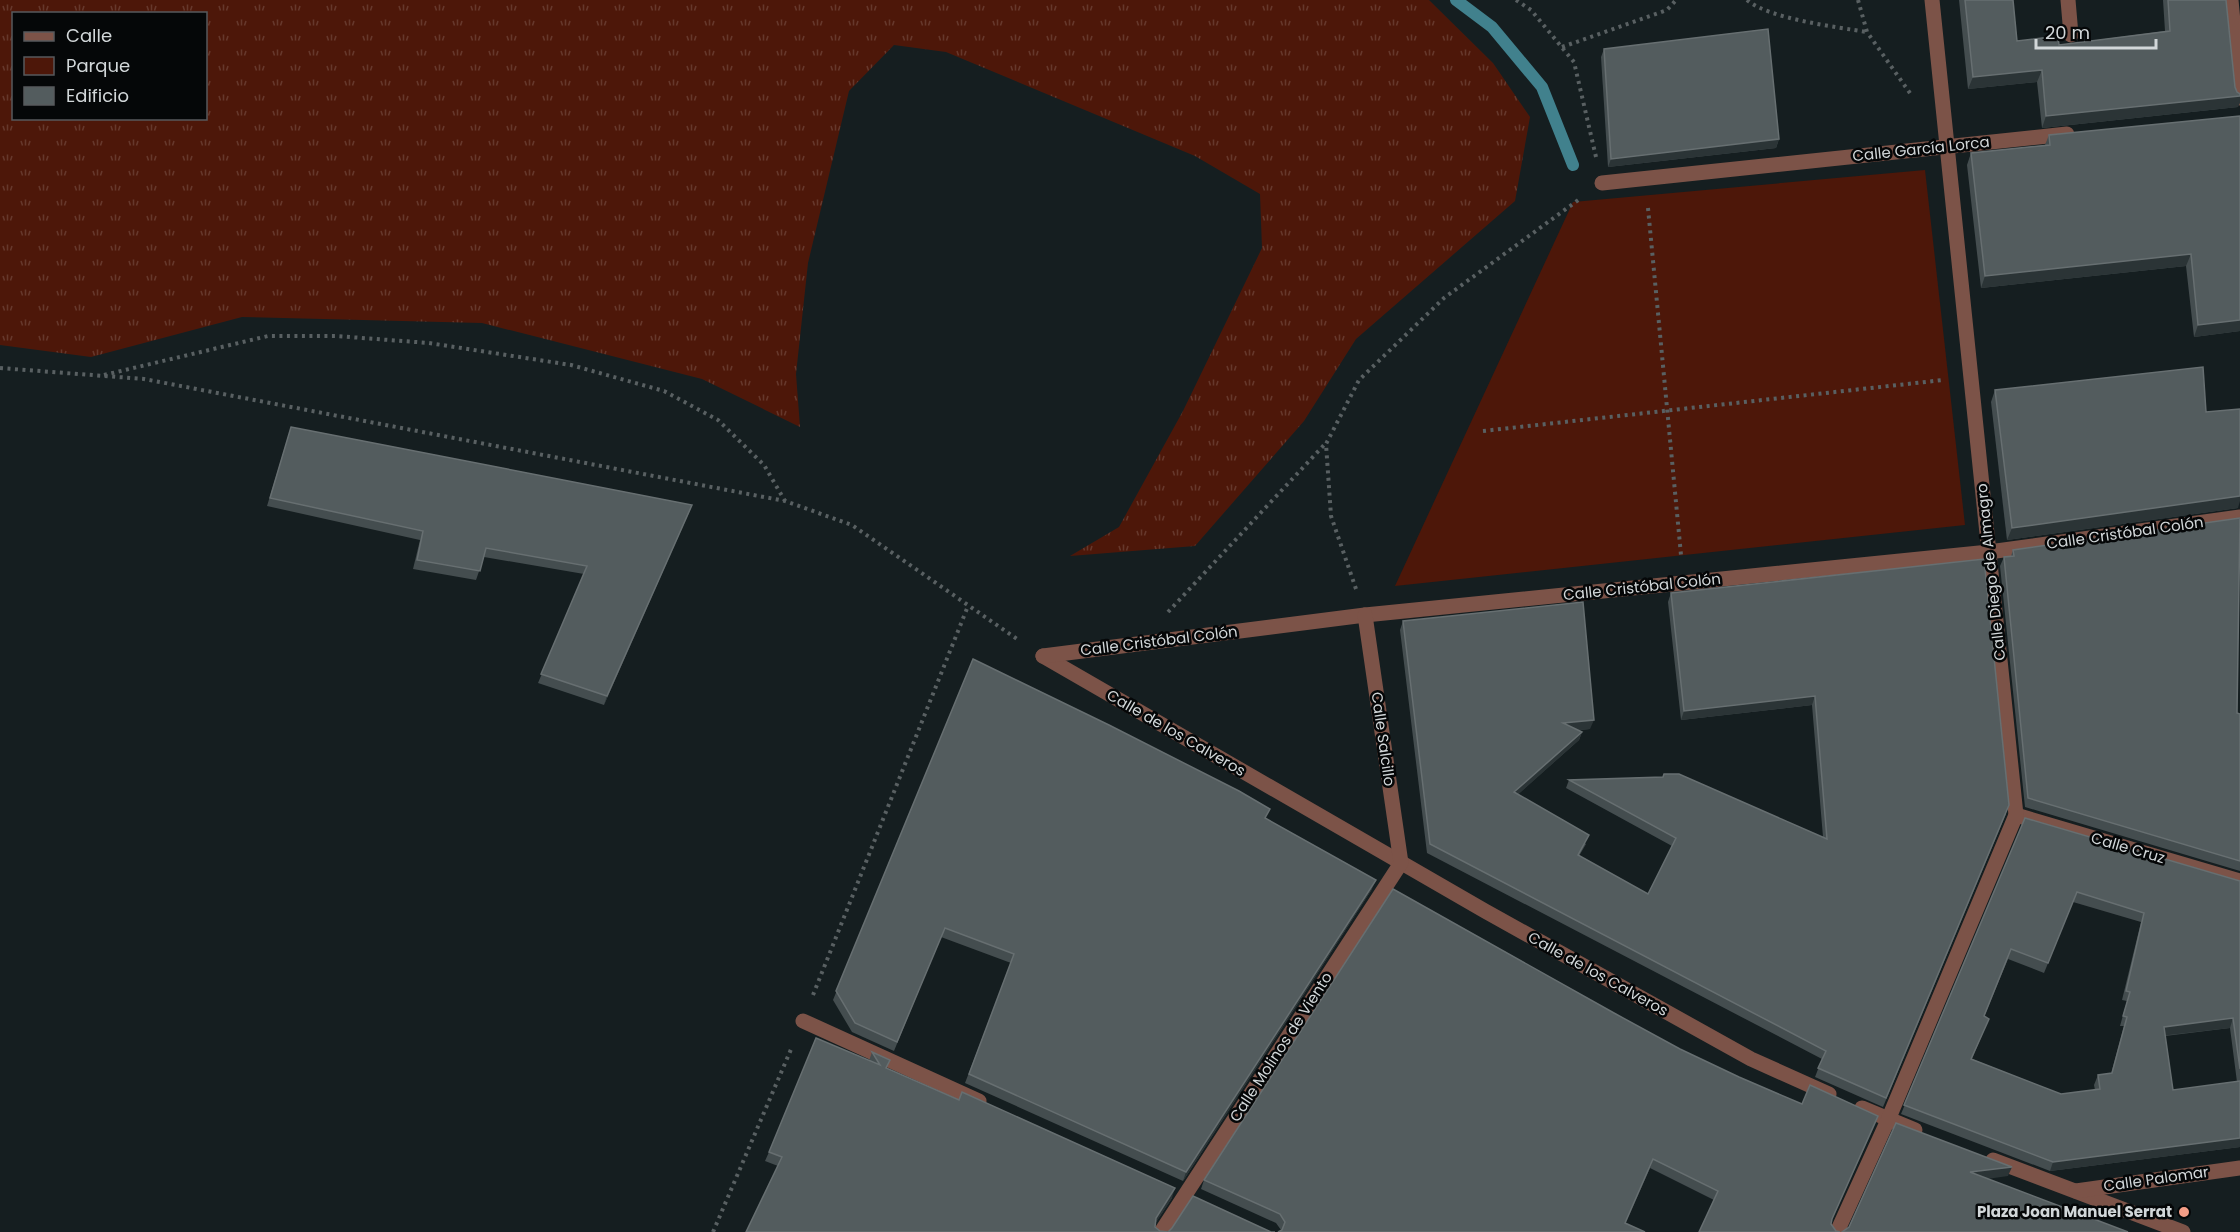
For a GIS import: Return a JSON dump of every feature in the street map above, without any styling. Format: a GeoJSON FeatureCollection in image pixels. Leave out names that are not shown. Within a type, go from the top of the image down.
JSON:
{"type":"FeatureCollection","features":[{"type":"Feature","properties":{"kind":"street","name":"Calle Diego de Almagro"},"geometry":{"type":"LineString","coordinates":[[1837,1232],[1888,1120],[2016,814],[1932,0]]}},
{"type":"Feature","properties":{"kind":"street"},"geometry":{"type":"LineString","coordinates":[[2068,0],[2072,34]]}},
{"type":"Feature","properties":{"kind":"street"},"geometry":{"type":"LineString","coordinates":[[2231,0],[2240,98]]}},
{"type":"Feature","properties":{"kind":"street","name":"Calle García Lorca"},"geometry":{"type":"LineString","coordinates":[[1602,183],[2088,132]]}},
{"type":"Feature","properties":{"kind":"street","name":"Calle Cristóbal Colón"},"geometry":{"type":"LineString","coordinates":[[1043,656],[1365,615],[1989,552],[2240,517]]}},
{"type":"Feature","properties":{"kind":"street","name":"Calle Salcillo"},"geometry":{"type":"LineString","coordinates":[[1365,615],[1401,863]]}},
{"type":"Feature","properties":{"kind":"street","name":"Calle de los Calveros"},"geometry":{"type":"LineString","coordinates":[[1043,656],[1401,863],[1750,1059],[1931,1137]]}},
{"type":"Feature","properties":{"kind":"street","name":"Calle Cruz"},"geometry":{"type":"LineString","coordinates":[[2016,814],[2240,881]]}},
{"type":"Feature","properties":{"kind":"street","name":"Calle Molinos de Viento"},"geometry":{"type":"LineString","coordinates":[[1161,1232],[1401,863]]}},
{"type":"Feature","properties":{"kind":"street"},"geometry":{"type":"LineString","coordinates":[[802,1021],[994,1107]]}},
{"type":"Feature","properties":{"kind":"street"},"geometry":{"type":"LineString","coordinates":[[1975,1153],[2183,1232]]}},
{"type":"Feature","properties":{"kind":"street","name":"Calle Palomar"},"geometry":{"type":"LineString","coordinates":[[2073,1191],[2240,1168]]}},
{"type":"Feature","properties":{"kind":"path"},"geometry":{"type":"LineString","coordinates":[[1137,644],[1326,444],[1359,380],[1444,298],[1602,183],[1574,62],[1531,10],[1516,0]]}},
{"type":"Feature","properties":{"kind":"path"},"geometry":{"type":"LineString","coordinates":[[1562,47],[1667,10],[1676,0]]}},
{"type":"Feature","properties":{"kind":"path"},"geometry":{"type":"LineString","coordinates":[[1747,0],[1756,8],[1816,24],[1867,32]]}},
{"type":"Feature","properties":{"kind":"path"},"geometry":{"type":"LineString","coordinates":[[1858,0],[1867,32],[1914,98]]}},
{"type":"Feature","properties":{"kind":"path"},"geometry":{"type":"LineString","coordinates":[[1645,179],[1684,583]]}},
{"type":"Feature","properties":{"kind":"path"},"geometry":{"type":"LineString","coordinates":[[101,376],[268,336],[336,336],[429,343],[571,365],[664,391],[718,420],[764,465],[785,501]]}},
{"type":"Feature","properties":{"kind":"path"},"geometry":{"type":"LineString","coordinates":[[0,368],[144,379],[785,501],[852,525],[1043,656]]}},
{"type":"Feature","properties":{"kind":"path"},"geometry":{"type":"LineString","coordinates":[[1483,431],[1970,376]]}},
{"type":"Feature","properties":{"kind":"path"},"geometry":{"type":"LineString","coordinates":[[1326,444],[1331,516],[1365,615]]}},
{"type":"Feature","properties":{"kind":"path"},"geometry":{"type":"LineString","coordinates":[[713,1232],[802,1021],[968,606]]}},
{"type":"Feature","properties":{"kind":"green space"},"geometry":{"type":"Polygon","coordinates":[[[0,0],[1429,0],[1493,63],[1530,117],[1515,201],[1356,339],[1304,421],[1195,546],[1070,556],[1119,527],[1183,411],[1262,248],[1260,194],[1195,156],[946,52],[894,45],[849,91],[808,263],[796,374],[800,427],[702,379],[482,323],[242,317],[91,357],[0,345],[0,0]]]}},
{"type":"Feature","properties":{"kind":"green space"},"geometry":{"type":"Polygon","coordinates":[[[1925,170],[1965,525],[1395,586],[1573,202],[1925,170]]]}},
{"type":"Feature","properties":{"kind":"building"},"geometry":{"type":"Polygon","coordinates":[[[1965,0],[2013,0],[2017,41],[2058,36],[2059,45],[2170,31],[2168,0],[2226,0],[2235,87],[2240,96],[2046,116],[2042,70],[1973,77],[1965,0]]]}},
{"type":"Feature","properties":{"kind":"building"},"geometry":{"type":"Polygon","coordinates":[[[1768,29],[1779,139],[1611,159],[1604,49],[1768,29]]]}},
{"type":"Feature","properties":{"kind":"building"},"geometry":{"type":"Polygon","coordinates":[[[2240,116],[2240,320],[2198,325],[2191,254],[1985,276],[1971,153],[2050,145],[2049,135],[2240,116]]]}},
{"type":"Feature","properties":{"kind":"building"},"geometry":{"type":"Polygon","coordinates":[[[2203,367],[2206,412],[2240,409],[2240,496],[2012,528],[1995,390],[2203,367]]]}},
{"type":"Feature","properties":{"kind":"building"},"geometry":{"type":"Polygon","coordinates":[[[291,427],[692,505],[607,696],[541,674],[587,566],[486,548],[480,571],[417,560],[423,531],[270,498],[291,427]]]}},
{"type":"Feature","properties":{"kind":"building"},"geometry":{"type":"Polygon","coordinates":[[[2240,518],[2237,713],[2240,714],[2240,861],[2028,798],[2004,557],[2014,556],[2013,550],[2240,518]]]}},
{"type":"Feature","properties":{"kind":"building"},"geometry":{"type":"Polygon","coordinates":[[[1984,559],[2009,805],[1886,1098],[1818,1068],[1826,1051],[1430,844],[1403,621],[1583,602],[1594,720],[1563,723],[1582,732],[1514,792],[1589,835],[1578,855],[1648,894],[1676,838],[1569,780],[1663,777],[1664,774],[1679,774],[1827,839],[1815,696],[1684,711],[1671,593],[1984,559]]]}},
{"type":"Feature","properties":{"kind":"building"},"geometry":{"type":"Polygon","coordinates":[[[973,659],[1239,791],[1270,809],[1265,818],[1376,880],[1186,1172],[969,1074],[1014,954],[945,928],[897,1042],[855,1023],[836,991],[973,659]]]}},
{"type":"Feature","properties":{"kind":"building"},"geometry":{"type":"Polygon","coordinates":[[[2025,818],[2240,881],[2240,1069],[2233,1018],[2164,1027],[2173,1090],[2240,1081],[2240,1138],[2053,1162],[1904,1105],[2025,818]],[[2077,892],[2048,963],[2011,949],[1984,1016],[1989,1019],[1971,1059],[2061,1094],[2100,1089],[2098,1075],[2112,1073],[2127,1017],[2123,1016],[2130,992],[2126,991],[2144,913],[2077,892]]]}},
{"type":"Feature","properties":{"kind":"building"},"geometry":{"type":"Polygon","coordinates":[[[1393,889],[1680,1049],[1739,1077],[1802,1104],[1810,1085],[1878,1116],[1832,1219],[1831,1224],[1836,1231],[1840,1232],[1699,1232],[1718,1191],[1653,1159],[1625,1223],[1645,1232],[1278,1232],[1282,1230],[1285,1222],[1280,1214],[1204,1180],[1393,889]]]}},
{"type":"Feature","properties":{"kind":"building"},"geometry":{"type":"Polygon","coordinates":[[[816,1038],[880,1065],[872,1052],[890,1060],[886,1068],[959,1100],[962,1092],[1175,1188],[1156,1218],[1155,1227],[1160,1231],[1168,1232],[746,1232],[782,1157],[769,1152],[816,1038]]]}},
{"type":"Feature","properties":{"kind":"building"},"geometry":{"type":"Polygon","coordinates":[[[1896,1123],[2012,1167],[1970,1172],[2128,1232],[1842,1232],[1849,1227],[1896,1123]]]}},
{"type":"Feature","properties":{"kind":"building"},"geometry":{"type":"Polygon","coordinates":[[[1193,1196],[1271,1232],[1168,1232],[1193,1196]]]}},
{"type":"Feature","properties":{"kind":"waterway"},"geometry":{"type":"LineString","coordinates":[[1456,0],[1492,27],[1542,87],[1573,165]]}},
{"type":"Feature","properties":{"kind":"place","name":"Plaza Joan Manuel Serrat"},"geometry":{"type":"Point","coordinates":[2184,1212]}}]}
